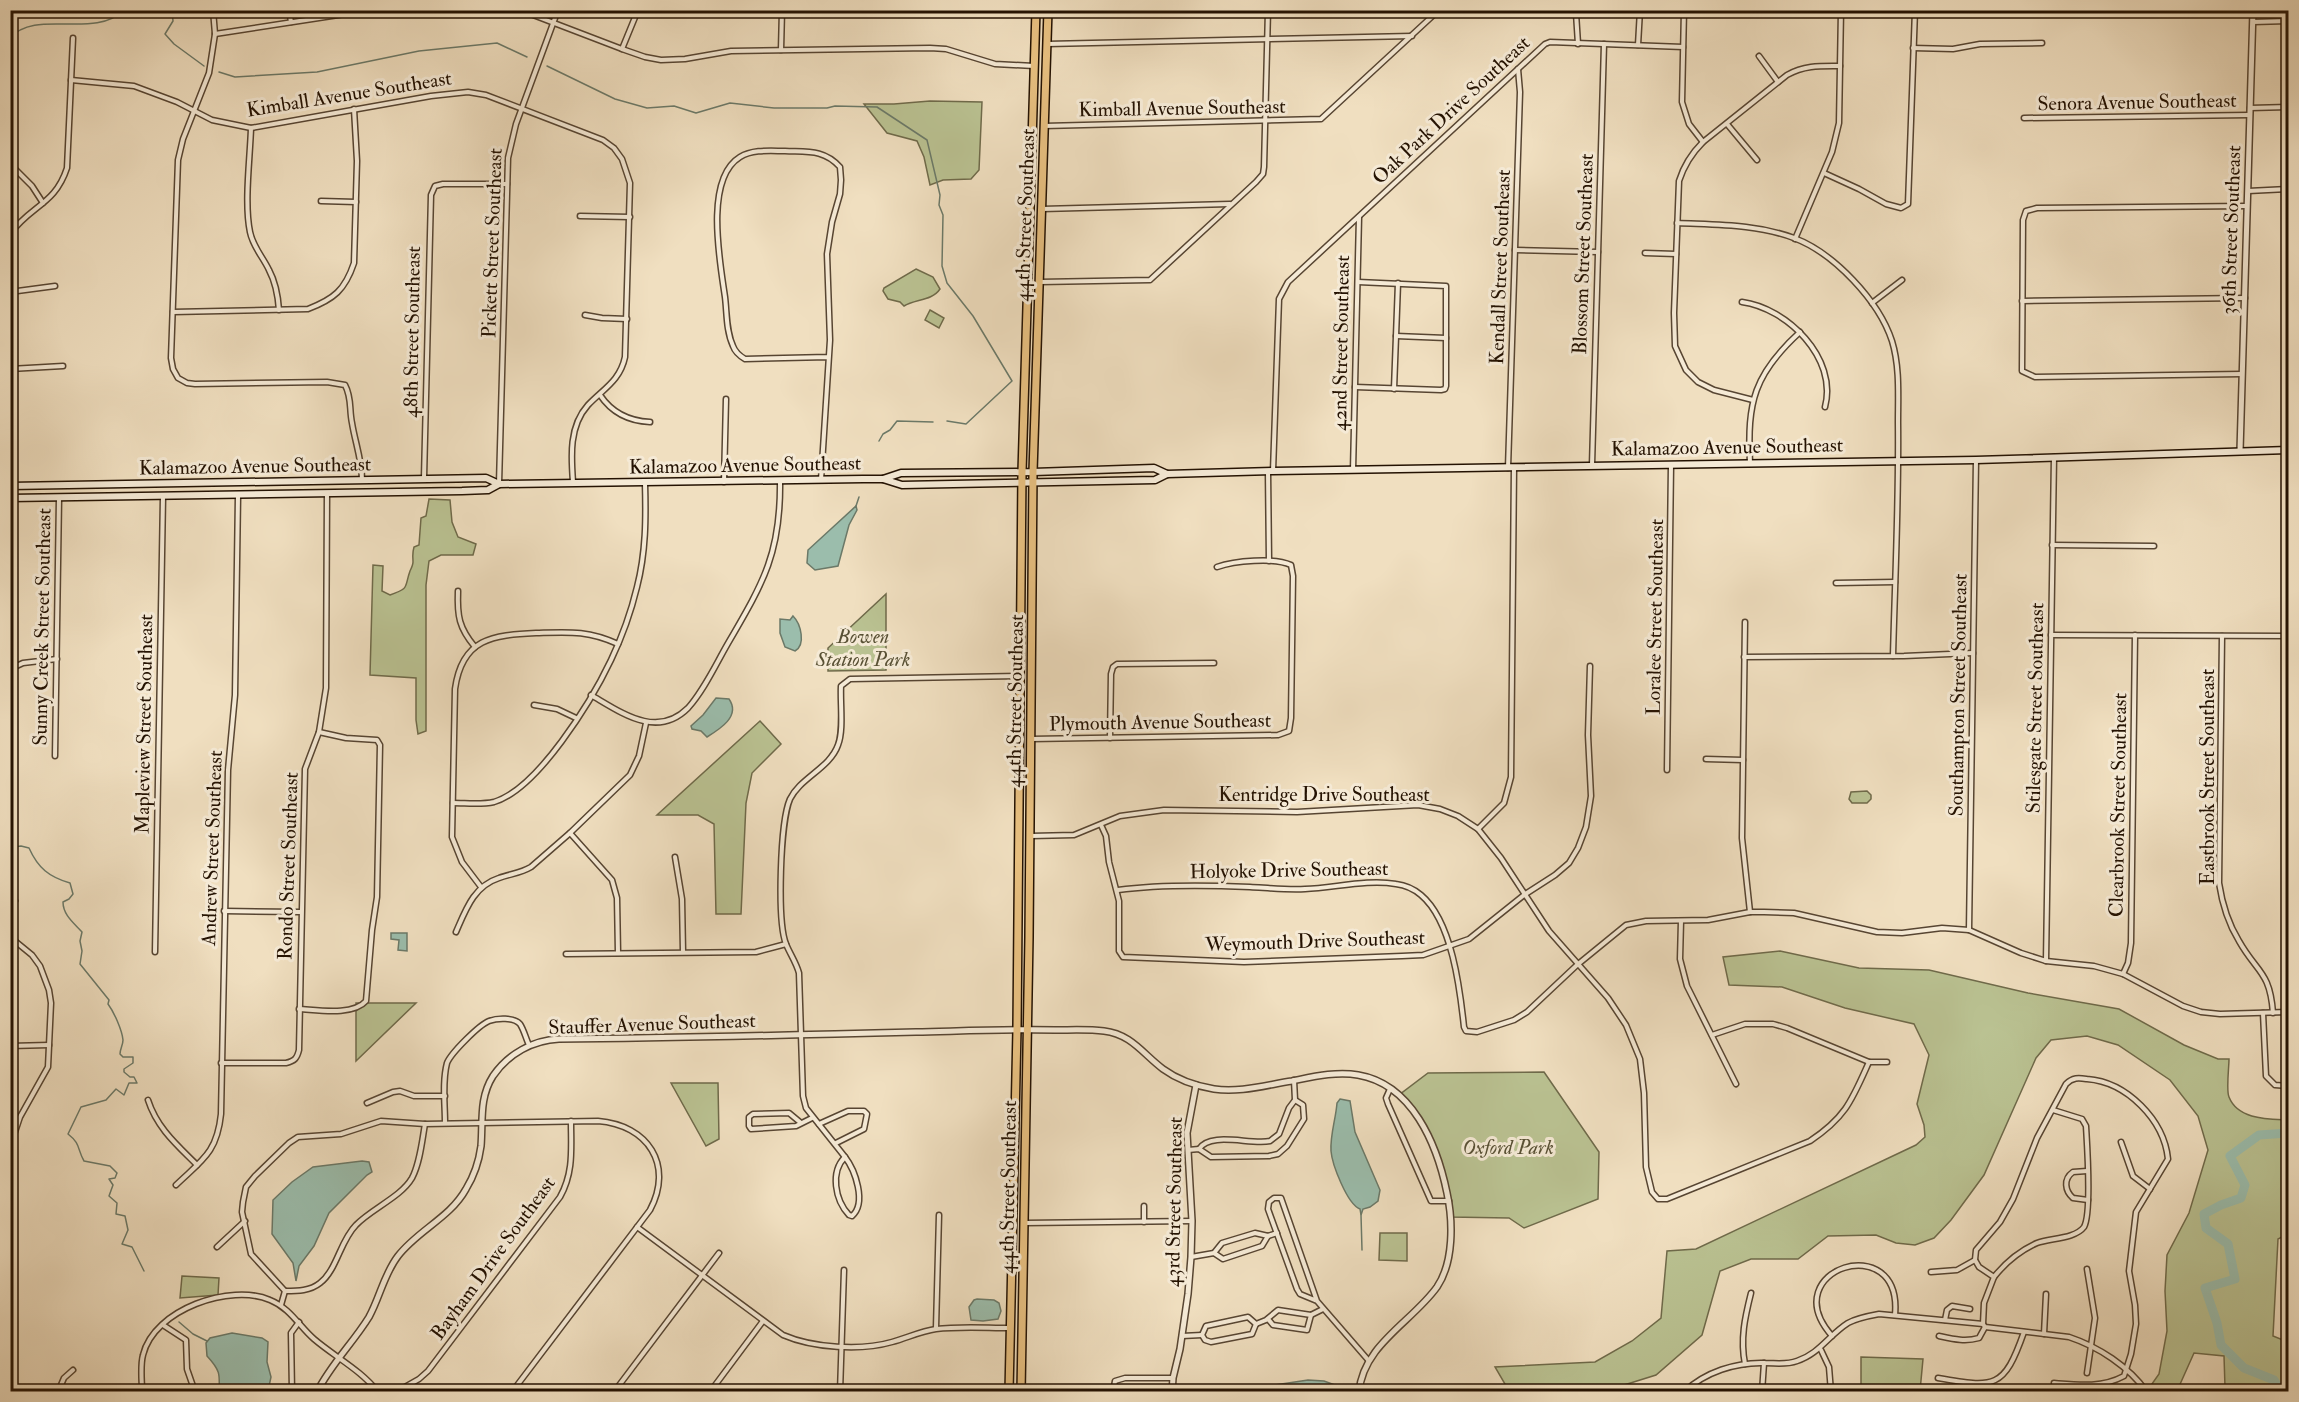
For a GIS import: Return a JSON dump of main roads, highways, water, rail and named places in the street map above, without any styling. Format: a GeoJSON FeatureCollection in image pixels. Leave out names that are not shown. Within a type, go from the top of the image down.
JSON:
{"type":"FeatureCollection","features":[{"type":"Feature","properties":{"kind":"main road","name":"44th Street Southeast"},"geometry":{"type":"LineString","coordinates":[[1009,1392],[1017,1029],[1022,472],[1036,10]]}},
{"type":"Feature","properties":{"kind":"main road","name":"44th Street Southeast"},"geometry":{"type":"LineString","coordinates":[[1021,1392],[1028,1030],[1033,472],[1048,10]]}},
{"type":"Feature","properties":{"kind":"main road"},"geometry":{"type":"LineString","coordinates":[[1035,30],[1041,40],[1047,44]]}},
{"type":"Feature","properties":{"kind":"main road"},"geometry":{"type":"LineString","coordinates":[[1034,66],[1042,72],[1045,85]]}},
{"type":"Feature","properties":{"kind":"main road"},"geometry":{"type":"LineString","coordinates":[[1031,176],[1038,180],[1042,189]]}},
{"type":"Feature","properties":{"kind":"main road"},"geometry":{"type":"LineString","coordinates":[[1029,268],[1031,275],[1040,282]]}},
{"type":"Feature","properties":{"kind":"main road"},"geometry":{"type":"LineString","coordinates":[[1028,287],[1035,291],[1039,301]]}},
{"type":"Feature","properties":{"kind":"main road"},"geometry":{"type":"LineString","coordinates":[[1026,358],[1033,362],[1036,371]]}},
{"type":"Feature","properties":{"kind":"main road","name":"Kalamazoo Avenue Southeast"},"geometry":{"type":"LineString","coordinates":[[883,479],[901,485],[1155,480],[1167,474],[1270,471],[1976,460],[2289,450]]}},
{"type":"Feature","properties":{"kind":"main road"},"geometry":{"type":"LineString","coordinates":[[1132,480],[1144,474],[1144,468]]}},
{"type":"Feature","properties":{"kind":"main road","name":"Kalamazoo Avenue Southeast"},"geometry":{"type":"LineString","coordinates":[[11,487],[486,478],[499,484],[724,482],[883,479],[901,473],[928,472],[1033,472],[1144,468],[1154,468],[1167,474]]}},
{"type":"Feature","properties":{"kind":"main road"},"geometry":{"type":"LineString","coordinates":[[912,485],[914,476],[928,472]]}},
{"type":"Feature","properties":{"kind":"main road"},"geometry":{"type":"LineString","coordinates":[[315,494],[319,491],[354,489],[362,480]]}},
{"type":"Feature","properties":{"kind":"main road"},"geometry":{"type":"LineString","coordinates":[[238,496],[248,487],[283,486],[293,482]]}},
{"type":"Feature","properties":{"kind":"main road","name":"Kalamazoo Avenue Southeast"},"geometry":{"type":"LineString","coordinates":[[10,498],[238,496],[488,490],[499,484]]}},
{"type":"Feature","properties":{"kind":"main road"},"geometry":{"type":"LineString","coordinates":[[112,497],[119,491],[120,485]]}},
{"type":"Feature","properties":{"kind":"main road"},"geometry":{"type":"LineString","coordinates":[[1021,643],[1024,652],[1032,658]]}},
{"type":"Feature","properties":{"kind":"main road"},"geometry":{"type":"LineString","coordinates":[[1020,676],[1027,681],[1031,695]]}},
{"type":"Feature","properties":{"kind":"main road"},"geometry":{"type":"LineString","coordinates":[[1019,820],[1023,830],[1030,836]]}},
{"type":"Feature","properties":{"kind":"main road"},"geometry":{"type":"LineString","coordinates":[[1018,899],[1022,900],[1026,908],[1026,932],[1029,937]]}},
{"type":"Feature","properties":{"kind":"main road"},"geometry":{"type":"LineString","coordinates":[[1014,1134],[1021,1141],[1026,1142]]}},
{"type":"Feature","properties":{"kind":"main road"},"geometry":{"type":"LineString","coordinates":[[1014,1158],[1022,1161],[1025,1169]]}},
{"type":"Feature","properties":{"kind":"main road"},"geometry":{"type":"LineString","coordinates":[[1014,1180],[1016,1216],[1024,1223]]}},
{"type":"Feature","properties":{"kind":"main road"},"geometry":{"type":"LineString","coordinates":[[1011,1328],[1018,1332],[1022,1345]]}},
{"type":"Feature","properties":{"kind":"waterway"},"geometry":{"type":"LineString","coordinates":[[10,38],[21,29],[35,25],[97,23],[112,19],[124,10]]}},
{"type":"Feature","properties":{"kind":"waterway"},"geometry":{"type":"LineString","coordinates":[[172,10],[173,21],[165,34],[174,44],[204,66]]}},
{"type":"Feature","properties":{"kind":"waterway"},"geometry":{"type":"LineString","coordinates":[[219,72],[235,77],[317,72],[419,51],[497,43],[527,57]]}},
{"type":"Feature","properties":{"kind":"waterway"},"geometry":{"type":"LineString","coordinates":[[547,66],[615,99],[647,108],[674,106],[696,113],[730,103],[774,108],[877,107],[927,140],[940,195],[939,205],[943,215],[942,266],[947,283],[973,316],[1012,381],[966,424],[947,421]]}},
{"type":"Feature","properties":{"kind":"waterway"},"geometry":{"type":"LineString","coordinates":[[879,441],[897,421],[933,422]]}},
{"type":"Feature","properties":{"kind":"waterway"},"geometry":{"type":"LineString","coordinates":[[856,506],[859,497]]}},
{"type":"Feature","properties":{"kind":"waterway"},"geometry":{"type":"LineString","coordinates":[[10,570],[16,572],[10,586]]}},
{"type":"Feature","properties":{"kind":"waterway"},"geometry":{"type":"LineString","coordinates":[[10,853],[14,847],[29,848],[45,871],[70,883],[73,894],[63,902],[63,907],[82,932],[80,964],[109,1000],[108,1004],[122,1036],[120,1054],[123,1057],[133,1057],[133,1063],[124,1069],[124,1072],[134,1077],[137,1083],[129,1083],[124,1095],[116,1089],[106,1100],[81,1107],[68,1134],[77,1144],[84,1161],[110,1166],[117,1173],[115,1178],[109,1179],[113,1185],[109,1196],[117,1203],[116,1214],[125,1216],[128,1230],[122,1244],[132,1247],[144,1271]]}},
{"type":"Feature","properties":{"kind":"waterway"},"geometry":{"type":"LineString","coordinates":[[10,857],[10,862]]}},
{"type":"Feature","properties":{"kind":"waterway"},"geometry":{"type":"LineString","coordinates":[[2281,1392],[2274,1380],[2244,1368],[2221,1345],[2217,1323],[2205,1288],[2235,1279],[2228,1244],[2206,1228],[2204,1214],[2241,1198],[2245,1185],[2230,1156],[2259,1135],[2288,1133]]}},
{"type":"Feature","properties":{"kind":"waterway"},"geometry":{"type":"LineString","coordinates":[[1361,1215],[1362,1250]]}},
{"type":"Feature","properties":{"kind":"waterway"},"geometry":{"type":"LineString","coordinates":[[179,1322],[193,1334],[207,1341]]}},
{"type":"Feature","properties":{"kind":"park label","name":"Bowen Station Park"},"geometry":{"type":"Point","coordinates":[863,648]}},
{"type":"Feature","properties":{"kind":"park label","name":"Oxford Park"},"geometry":{"type":"Point","coordinates":[1508,1147]}}]}
